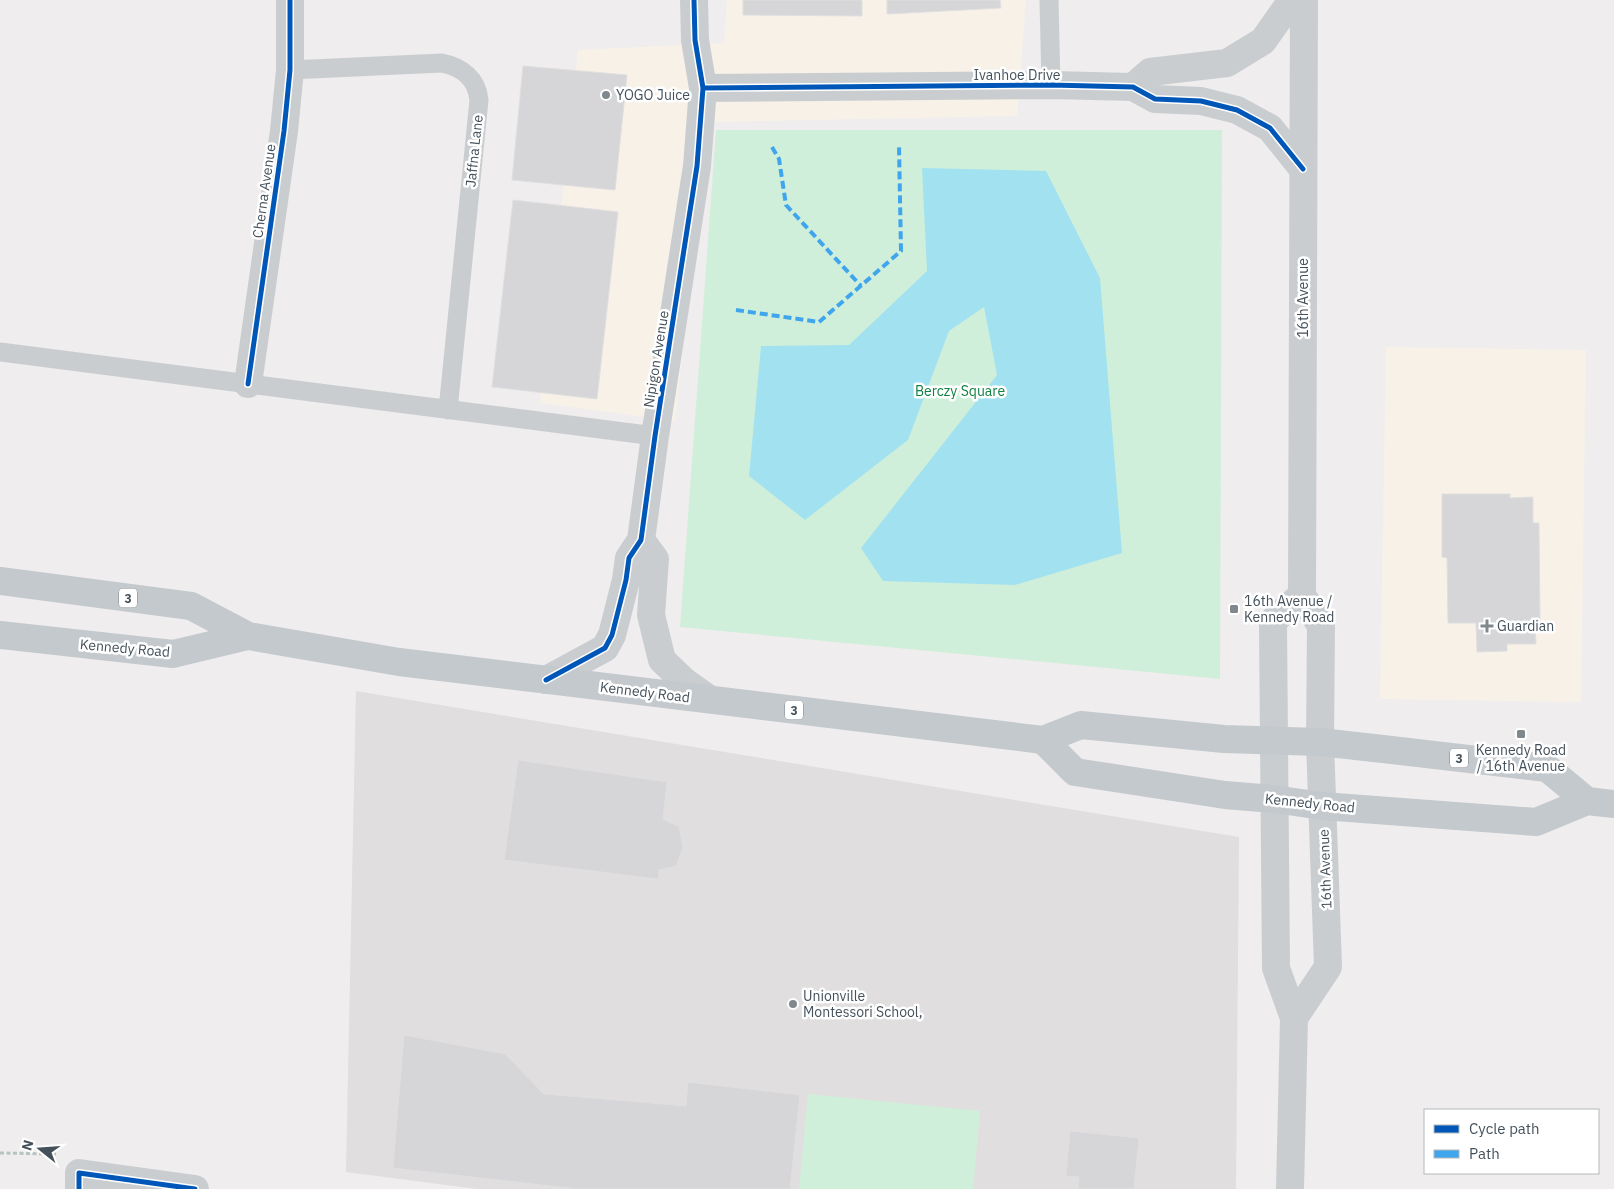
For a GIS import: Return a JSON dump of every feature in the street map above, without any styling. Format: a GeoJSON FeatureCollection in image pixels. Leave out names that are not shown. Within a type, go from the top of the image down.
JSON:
{"type":"FeatureCollection","features":[{"type":"Feature","properties":{"kind":"main road","name":"16th Avenue"},"geometry":{"type":"LineString","coordinates":[[1294,1018],[1328,967],[1320,742],[1321,626],[1302,595],[1304,0]]}},
{"type":"Feature","properties":{"kind":"main road","name":"Kennedy Road"},"geometry":{"type":"LineString","coordinates":[[0,582],[191,606],[248,636],[398,662],[1043,740],[1081,725],[1224,739],[1320,742],[1547,768],[1587,801]]}},
{"type":"Feature","properties":{"kind":"main road"},"geometry":{"type":"LineString","coordinates":[[1290,1189],[1294,1018],[1276,968],[1273,624],[1277,616],[1302,595]]}},
{"type":"Feature","properties":{"kind":"main road","name":"Kennedy Road"},"geometry":{"type":"LineString","coordinates":[[0,635],[173,654],[248,636]]}},
{"type":"Feature","properties":{"kind":"main road","name":"Kennedy Road"},"geometry":{"type":"LineString","coordinates":[[1043,740],[1075,772],[1225,795],[1274,798],[1322,806],[1536,822],[1587,801],[1614,804]]}},
{"type":"Feature","properties":{"kind":"street","name":"Cherna Avenue"},"geometry":{"type":"LineString","coordinates":[[248,384],[284,131],[290,70],[290,0]]}},
{"type":"Feature","properties":{"kind":"street","name":"Nipigon Avenue"},"geometry":{"type":"LineString","coordinates":[[546,680],[604,648],[612,635],[626,580],[629,558],[641,540],[655,436],[697,166],[703,88],[695,40],[694,0]]}},
{"type":"Feature","properties":{"kind":"street"},"geometry":{"type":"LineString","coordinates":[[1133,87],[1150,72],[1227,63],[1263,41],[1292,0]]}},
{"type":"Feature","properties":{"kind":"street","name":"Ivanhoe Drive"},"geometry":{"type":"LineString","coordinates":[[703,88],[1051,85],[1133,87],[1155,99],[1201,101],[1237,110],[1270,128],[1303,169]]}},
{"type":"Feature","properties":{"kind":"street"},"geometry":{"type":"LineString","coordinates":[[641,540],[655,559],[651,615],[662,660],[685,682],[709,699]]}},
{"type":"Feature","properties":{"kind":"street"},"geometry":{"type":"LineString","coordinates":[[79,1181],[195,1189]]}},
{"type":"Feature","properties":{"kind":"lane"},"geometry":{"type":"LineString","coordinates":[[1049,0],[1051,85]]}},
{"type":"Feature","properties":{"kind":"lane","name":"Jaffna Lane"},"geometry":{"type":"LineString","coordinates":[[290,70],[442,63],[460,69],[475,85],[480,100],[448,410]]}},
{"type":"Feature","properties":{"kind":"lane"},"geometry":{"type":"LineString","coordinates":[[0,352],[655,436]]}},
{"type":"Feature","properties":{"kind":"path"},"geometry":{"type":"LineString","coordinates":[[0,1153],[62,1154],[79,1181]]}},
{"type":"Feature","properties":{"kind":"shaded area"},"geometry":{"type":"Polygon","coordinates":[[[727,0],[1026,0],[1017,116],[708,122],[675,421],[540,403],[578,50],[724,43],[727,0]]]}},
{"type":"Feature","properties":{"kind":"shaded area"},"geometry":{"type":"Polygon","coordinates":[[[1386,347],[1586,350],[1581,702],[1380,699],[1386,347]]]}},
{"type":"Feature","properties":{"kind":"shaded area","name":"Unionville Montessori School,"},"geometry":{"type":"Polygon","coordinates":[[[356,691],[1239,837],[1236,1189],[477,1189],[346,1172],[356,691]]]}},
{"type":"Feature","properties":{"kind":"green space","name":"Berczy Square"},"geometry":{"type":"Polygon","coordinates":[[[716,130],[1222,130],[1220,679],[680,627],[716,130]]]}},
{"type":"Feature","properties":{"kind":"green space"},"geometry":{"type":"Polygon","coordinates":[[[808,1094],[980,1111],[973,1189],[799,1189],[808,1094]]]}},
{"type":"Feature","properties":{"kind":"water"},"geometry":{"type":"Polygon","coordinates":[[[922,168],[1046,171],[1100,278],[1122,553],[1015,585],[883,581],[861,548],[997,375],[984,307],[949,331],[908,440],[805,520],[749,476],[761,346],[849,345],[927,271],[922,168]]]}},
{"type":"Feature","properties":{"kind":"building"},"geometry":{"type":"Polygon","coordinates":[[[743,0],[862,0],[862,16],[743,15],[743,0]]]}},
{"type":"Feature","properties":{"kind":"building"},"geometry":{"type":"Polygon","coordinates":[[[887,0],[1000,0],[1001,8],[887,14],[887,0]]]}},
{"type":"Feature","properties":{"kind":"building"},"geometry":{"type":"Polygon","coordinates":[[[523,66],[627,75],[615,190],[512,180],[523,66]]]}},
{"type":"Feature","properties":{"kind":"building"},"geometry":{"type":"Polygon","coordinates":[[[513,200],[618,212],[597,399],[492,387],[513,200]]]}},
{"type":"Feature","properties":{"kind":"building"},"geometry":{"type":"Polygon","coordinates":[[[1442,494],[1510,494],[1510,498],[1533,497],[1533,523],[1539,523],[1540,622],[1535,622],[1536,644],[1507,644],[1507,651],[1477,652],[1476,623],[1448,623],[1447,558],[1442,557],[1442,494]]]}},
{"type":"Feature","properties":{"kind":"building"},"geometry":{"type":"Polygon","coordinates":[[[518,760],[667,782],[663,819],[679,827],[683,848],[676,866],[659,870],[658,879],[504,860],[518,760]]]}},
{"type":"Feature","properties":{"kind":"building"},"geometry":{"type":"Polygon","coordinates":[[[404,1035],[505,1054],[544,1094],[686,1106],[688,1082],[800,1095],[790,1189],[577,1189],[393,1168],[404,1035]]]}},
{"type":"Feature","properties":{"kind":"building"},"geometry":{"type":"Polygon","coordinates":[[[1070,1131],[1139,1138],[1134,1189],[1078,1189],[1079,1177],[1066,1176],[1070,1131]]]}},
{"type":"Feature","properties":{"kind":"marked path"},"geometry":{"type":"LineString","coordinates":[[736,310],[819,322],[901,251],[899,146]]}},
{"type":"Feature","properties":{"kind":"marked path"},"geometry":{"type":"LineString","coordinates":[[772,147],[779,159],[786,205],[861,286]]}},
{"type":"Feature","properties":{"kind":"cycle path"},"geometry":{"type":"LineString","coordinates":[[248,384],[284,131],[290,70],[290,0]]}},
{"type":"Feature","properties":{"kind":"cycle path"},"geometry":{"type":"LineString","coordinates":[[546,680],[605,648],[612,635],[626,580],[629,558],[641,540],[655,436],[697,166],[703,88],[695,40],[694,0]]}},
{"type":"Feature","properties":{"kind":"cycle path"},"geometry":{"type":"LineString","coordinates":[[703,88],[1051,85],[1133,87],[1155,99],[1201,101],[1237,110],[1270,128],[1303,169]]}},
{"type":"Feature","properties":{"kind":"cycle path"},"geometry":{"type":"LineString","coordinates":[[79,1189],[79,1173],[195,1189]]}},
{"type":"Feature","properties":{"kind":"place","name":"YOGO Juice"},"geometry":{"type":"Point","coordinates":[606,95]}},
{"type":"Feature","properties":{"kind":"place","name":"16th Avenue / Kennedy Road"},"geometry":{"type":"Point","coordinates":[1234,609]}},
{"type":"Feature","properties":{"kind":"place","name":"Guardian"},"geometry":{"type":"Point","coordinates":[1487,626]}},
{"type":"Feature","properties":{"kind":"place","name":"Kennedy Road / 16th Avenue"},"geometry":{"type":"Point","coordinates":[1521,734]}},
{"type":"Feature","properties":{"kind":"place","name":"Unionville Montessori School,"},"geometry":{"type":"Point","coordinates":[793,1004]}}]}
